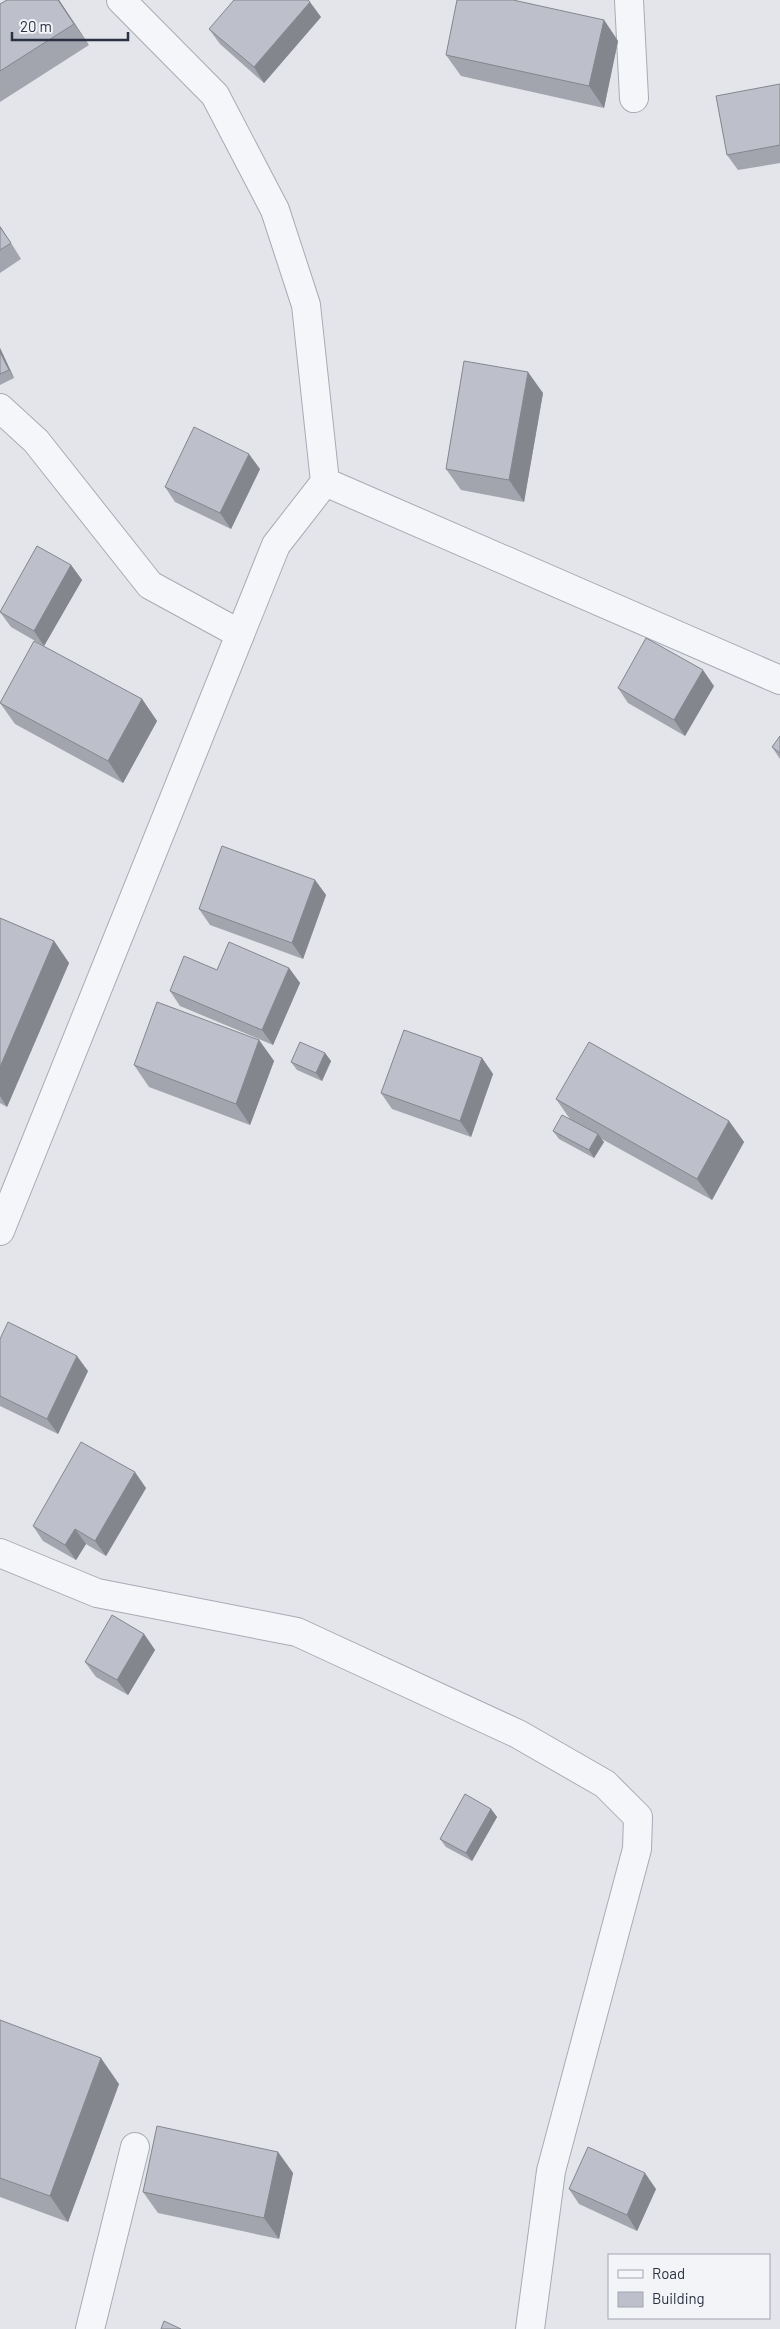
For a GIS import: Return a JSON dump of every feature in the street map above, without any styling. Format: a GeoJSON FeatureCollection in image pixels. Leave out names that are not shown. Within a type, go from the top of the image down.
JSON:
{"type":"FeatureCollection","features":[{"type":"Feature","properties":{"kind":"street"},"geometry":{"type":"LineString","coordinates":[[0,1231],[276,545],[325,482],[306,305],[275,210],[215,95],[120,0]]}},
{"type":"Feature","properties":{"kind":"street"},"geometry":{"type":"LineString","coordinates":[[629,0],[634,98]]}},
{"type":"Feature","properties":{"kind":"street"},"geometry":{"type":"LineString","coordinates":[[0,408],[36,441],[150,585],[240,634]]}},
{"type":"Feature","properties":{"kind":"street"},"geometry":{"type":"LineString","coordinates":[[325,482],[780,680]]}},
{"type":"Feature","properties":{"kind":"street"},"geometry":{"type":"LineString","coordinates":[[0,1553],[97,1593],[297,1632],[518,1734],[605,1784],[638,1817],[638,1849],[551,2171],[530,2329]]}},
{"type":"Feature","properties":{"kind":"street"},"geometry":{"type":"LineString","coordinates":[[90,2329],[135,2147]]}},
{"type":"Feature","properties":{"kind":"building"},"geometry":{"type":"Polygon","coordinates":[[[7,0],[58,0],[74,24],[0,71],[0,4],[7,0]]]}},
{"type":"Feature","properties":{"kind":"building"},"geometry":{"type":"Polygon","coordinates":[[[234,0],[308,0],[310,2],[254,67],[209,29],[234,0]]]}},
{"type":"Feature","properties":{"kind":"building"},"geometry":{"type":"Polygon","coordinates":[[[457,0],[513,0],[604,20],[589,86],[446,55],[457,0]]]}},
{"type":"Feature","properties":{"kind":"building"},"geometry":{"type":"Polygon","coordinates":[[[780,84],[780,145],[727,155],[716,96],[780,84]]]}},
{"type":"Feature","properties":{"kind":"building"},"geometry":{"type":"Polygon","coordinates":[[[0,227],[11,243],[0,250],[0,227]]]}},
{"type":"Feature","properties":{"kind":"building"},"geometry":{"type":"Polygon","coordinates":[[[0,352],[9,370],[0,374],[0,352]]]}},
{"type":"Feature","properties":{"kind":"building"},"geometry":{"type":"Polygon","coordinates":[[[464,361],[528,372],[509,480],[446,469],[464,361]]]}},
{"type":"Feature","properties":{"kind":"building"},"geometry":{"type":"Polygon","coordinates":[[[194,427],[249,454],[220,513],[165,487],[194,427]]]}},
{"type":"Feature","properties":{"kind":"building"},"geometry":{"type":"Polygon","coordinates":[[[37,546],[71,565],[34,631],[0,612],[37,546]]]}},
{"type":"Feature","properties":{"kind":"building"},"geometry":{"type":"Polygon","coordinates":[[[646,638],[703,670],[674,720],[618,688],[646,638]]]}},
{"type":"Feature","properties":{"kind":"building"},"geometry":{"type":"Polygon","coordinates":[[[34,641],[142,699],[108,761],[0,703],[34,641]]]}},
{"type":"Feature","properties":{"kind":"building"},"geometry":{"type":"Polygon","coordinates":[[[780,736],[780,753],[772,747],[780,736]]]}},
{"type":"Feature","properties":{"kind":"building"},"geometry":{"type":"Polygon","coordinates":[[[222,846],[315,880],[292,943],[199,909],[222,846]]]}},
{"type":"Feature","properties":{"kind":"building"},"geometry":{"type":"Polygon","coordinates":[[[0,918],[54,941],[0,1067],[0,918]]]}},
{"type":"Feature","properties":{"kind":"building"},"geometry":{"type":"Polygon","coordinates":[[[229,942],[289,968],[262,1030],[170,991],[184,956],[217,970],[229,942]]]}},
{"type":"Feature","properties":{"kind":"building"},"geometry":{"type":"Polygon","coordinates":[[[157,1002],[259,1040],[236,1104],[134,1065],[157,1002]]]}},
{"type":"Feature","properties":{"kind":"building"},"geometry":{"type":"Polygon","coordinates":[[[404,1030],[482,1058],[460,1121],[381,1093],[404,1030]]]}},
{"type":"Feature","properties":{"kind":"building"},"geometry":{"type":"Polygon","coordinates":[[[300,1042],[325,1053],[316,1073],[291,1062],[300,1042]]]}},
{"type":"Feature","properties":{"kind":"building"},"geometry":{"type":"Polygon","coordinates":[[[589,1042],[729,1121],[697,1179],[556,1099],[589,1042]]]}},
{"type":"Feature","properties":{"kind":"building"},"geometry":{"type":"Polygon","coordinates":[[[562,1115],[598,1134],[589,1150],[553,1131],[562,1115]]]}},
{"type":"Feature","properties":{"kind":"building"},"geometry":{"type":"Polygon","coordinates":[[[8,1322],[77,1356],[47,1419],[0,1396],[0,1339],[8,1322]]]}},
{"type":"Feature","properties":{"kind":"building"},"geometry":{"type":"Polygon","coordinates":[[[81,1442],[135,1472],[95,1541],[75,1529],[65,1545],[33,1526],[81,1442]]]}},
{"type":"Feature","properties":{"kind":"building"},"geometry":{"type":"Polygon","coordinates":[[[112,1615],[144,1634],[117,1680],[85,1662],[112,1615]]]}},
{"type":"Feature","properties":{"kind":"building"},"geometry":{"type":"Polygon","coordinates":[[[465,1794],[491,1809],[466,1853],[440,1839],[465,1794]]]}},
{"type":"Feature","properties":{"kind":"building"},"geometry":{"type":"Polygon","coordinates":[[[0,2020],[101,2058],[50,2196],[0,2178],[0,2020]]]}},
{"type":"Feature","properties":{"kind":"building"},"geometry":{"type":"Polygon","coordinates":[[[157,2126],[278,2152],[264,2218],[143,2192],[157,2126]]]}},
{"type":"Feature","properties":{"kind":"building"},"geometry":{"type":"Polygon","coordinates":[[[588,2147],[645,2173],[627,2215],[569,2189],[588,2147]]]}},
{"type":"Feature","properties":{"kind":"building"},"geometry":{"type":"Polygon","coordinates":[[[164,2321],[181,2329],[161,2329],[164,2321]]]}}]}
